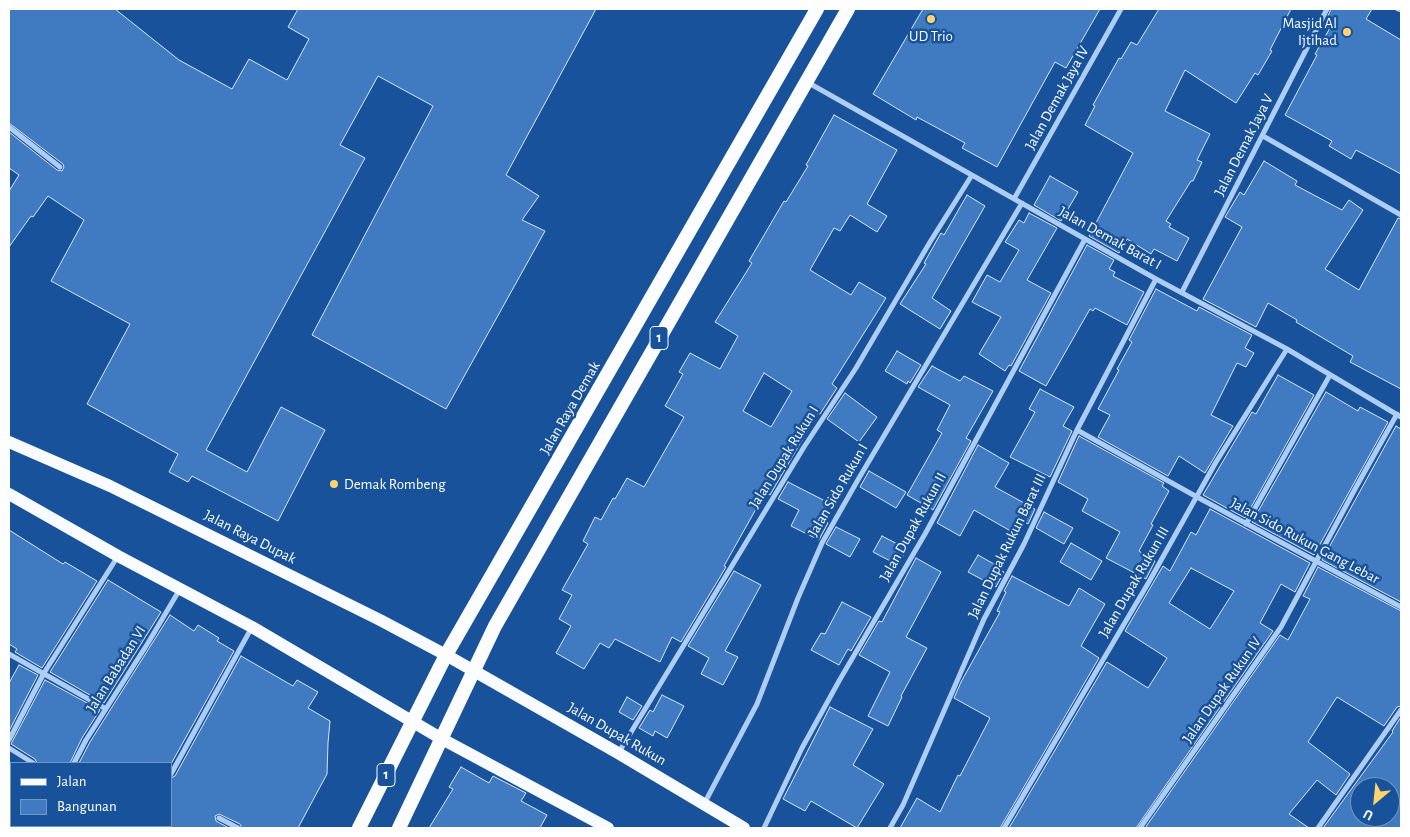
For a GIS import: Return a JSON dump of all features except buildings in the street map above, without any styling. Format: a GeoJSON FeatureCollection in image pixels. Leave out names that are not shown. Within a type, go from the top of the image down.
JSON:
{"type":"FeatureCollection","features":[{"type":"Feature","properties":{"kind":"highway","name":"Jalan Raya Demak"},"geometry":{"type":"LineString","coordinates":[[359,828],[446,655],[817,9]]}},
{"type":"Feature","properties":{"kind":"highway","name":"1"},"geometry":{"type":"LineString","coordinates":[[399,828],[473,670],[500,618],[848,9]]}},
{"type":"Feature","properties":{"kind":"main road","name":"Jalan Raya Dupak"},"geometry":{"type":"LineString","coordinates":[[9,442],[118,490],[380,620],[473,670]]}},
{"type":"Feature","properties":{"kind":"main road"},"geometry":{"type":"LineString","coordinates":[[9,494],[118,556],[252,627],[442,739],[603,827]]}},
{"type":"Feature","properties":{"kind":"main road","name":"Jalan Dupak Rukun"},"geometry":{"type":"LineString","coordinates":[[473,670],[744,828]]}},
{"type":"Feature","properties":{"kind":"street","name":"Jalan Demak Jaya IV"},"geometry":{"type":"LineString","coordinates":[[1014,199],[1121,9]]}},
{"type":"Feature","properties":{"kind":"street","name":"Jalan Demak Jaya V"},"geometry":{"type":"LineString","coordinates":[[1182,292],[1327,9]]}},
{"type":"Feature","properties":{"kind":"street","name":"Jalan Demak Barat I"},"geometry":{"type":"LineString","coordinates":[[806,82],[1156,278],[1287,349],[1399,416]]}},
{"type":"Feature","properties":{"kind":"street"},"geometry":{"type":"LineString","coordinates":[[9,127],[60,167]]}},
{"type":"Feature","properties":{"kind":"street"},"geometry":{"type":"LineString","coordinates":[[1263,136],[1401,215]]}},
{"type":"Feature","properties":{"kind":"street","name":"Jalan Dupak Rukun I"},"geometry":{"type":"LineString","coordinates":[[618,754],[799,454],[856,368],[972,175]]}},
{"type":"Feature","properties":{"kind":"street","name":"Jalan Sido Rukun I"},"geometry":{"type":"LineString","coordinates":[[704,804],[757,704],[798,598],[822,543],[858,478],[1022,203]]}},
{"type":"Feature","properties":{"kind":"street","name":"Jalan Dupak Rukun II"},"geometry":{"type":"LineString","coordinates":[[764,828],[811,731],[930,526],[1085,238]]}},
{"type":"Feature","properties":{"kind":"street","name":"Jalan Dupak Rukun Barat III"},"geometry":{"type":"LineString","coordinates":[[890,828],[907,797],[984,619],[1024,544],[1078,430],[1156,278]]}},
{"type":"Feature","properties":{"kind":"street","name":"Jalan Dupak Rukun III"},"geometry":{"type":"LineString","coordinates":[[1004,828],[1216,462],[1287,349]]}},
{"type":"Feature","properties":{"kind":"street"},"geometry":{"type":"LineString","coordinates":[[1246,524],[1330,375]]}},
{"type":"Feature","properties":{"kind":"street","name":"Jalan Dupak Rukun IV"},"geometry":{"type":"LineString","coordinates":[[1140,828],[1281,627],[1355,489],[1399,416]]}},
{"type":"Feature","properties":{"kind":"street","name":"Jalan Sido Rukun Gang Lebar"},"geometry":{"type":"LineString","coordinates":[[1078,430],[1246,524],[1401,607]]}},
{"type":"Feature","properties":{"kind":"street"},"geometry":{"type":"LineString","coordinates":[[9,740],[44,673],[118,556]]}},
{"type":"Feature","properties":{"kind":"street","name":"Jalan Babadan VI"},"geometry":{"type":"LineString","coordinates":[[75,762],[180,589]]}},
{"type":"Feature","properties":{"kind":"street"},"geometry":{"type":"LineString","coordinates":[[172,772],[252,627]]}},
{"type":"Feature","properties":{"kind":"street"},"geometry":{"type":"LineString","coordinates":[[9,654],[106,709]]}},
{"type":"Feature","properties":{"kind":"street"},"geometry":{"type":"LineString","coordinates":[[1318,828],[1401,710]]}},
{"type":"Feature","properties":{"kind":"street"},"geometry":{"type":"LineString","coordinates":[[9,748],[31,762]]}},
{"type":"Feature","properties":{"kind":"street"},"geometry":{"type":"LineString","coordinates":[[219,818],[238,828]]}},
{"type":"Feature","properties":{"kind":"place","name":"UD Trio"},"geometry":{"type":"Point","coordinates":[931,19]}},
{"type":"Feature","properties":{"kind":"place","name":"Masjid Al Ijtihad"},"geometry":{"type":"Point","coordinates":[1347,32]}},
{"type":"Feature","properties":{"kind":"place","name":"Demak Rombeng"},"geometry":{"type":"Point","coordinates":[334,484]}}]}
